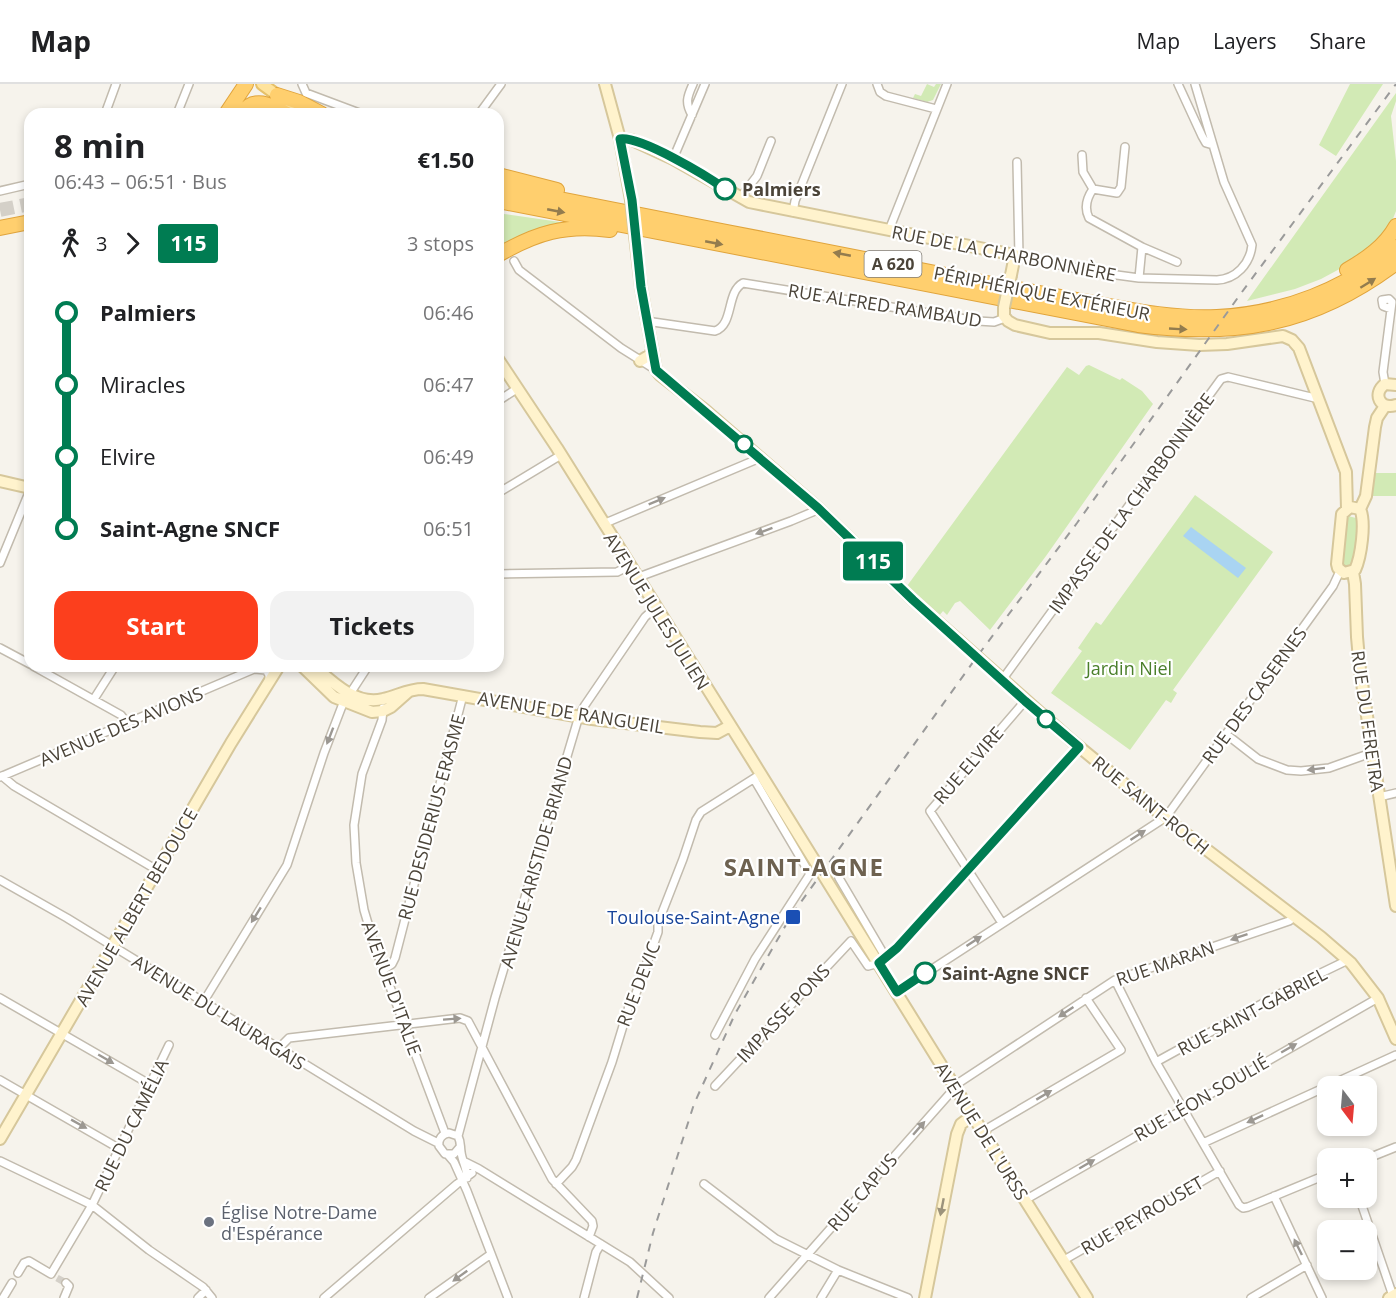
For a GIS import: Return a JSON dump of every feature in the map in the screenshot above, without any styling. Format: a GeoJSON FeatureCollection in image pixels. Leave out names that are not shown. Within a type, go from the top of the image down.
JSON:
{"type":"FeatureCollection","features":[{"type":"Feature","properties":{"kind":"highway"},"geometry":{"type":"LineString","coordinates":[[238,84],[238,108]]}},
{"type":"Feature","properties":{"kind":"highway"},"geometry":{"type":"LineString","coordinates":[[238,108],[246,84]]}},
{"type":"Feature","properties":{"kind":"highway"},"geometry":{"type":"LineString","coordinates":[[277,95],[310,108]]}},
{"type":"Feature","properties":{"kind":"highway"},"geometry":{"type":"LineString","coordinates":[[238,108],[263,102],[277,108]]}},
{"type":"Feature","properties":{"kind":"highway"},"geometry":{"type":"LineString","coordinates":[[504,176],[598,200],[611,208]]}},
{"type":"Feature","properties":{"kind":"highway","name":"PÉRIPHÉRIQUE EXTÉRIEUR"},"geometry":{"type":"LineString","coordinates":[[504,188],[1165,316],[1217,317],[1266,312],[1286,307],[1332,289],[1376,263],[1396,247]]}},
{"type":"Feature","properties":{"kind":"highway","name":"A 620"},"geometry":{"type":"LineString","coordinates":[[504,202],[1128,323],[1182,330],[1249,328],[1294,317],[1338,300],[1396,263]]}},
{"type":"Feature","properties":{"kind":"highway"},"geometry":{"type":"LineString","coordinates":[[1,228],[24,223]]}},
{"type":"Feature","properties":{"kind":"highway"},"geometry":{"type":"LineString","coordinates":[[1266,312],[1276,303],[1329,281],[1370,256],[1383,244],[1396,226]]}},
{"type":"Feature","properties":{"kind":"highway"},"geometry":{"type":"LineString","coordinates":[[1,228],[12,233],[24,231]]}},
{"type":"Feature","properties":{"kind":"highway"},"geometry":{"type":"LineString","coordinates":[[504,252],[532,237],[562,229],[598,228],[642,236],[657,232]]}},
{"type":"Feature","properties":{"kind":"main road"},"geometry":{"type":"LineString","coordinates":[[262,84],[295,108]]}},
{"type":"Feature","properties":{"kind":"street"},"geometry":{"type":"LineString","coordinates":[[107,108],[116,84]]}},
{"type":"Feature","properties":{"kind":"street"},"geometry":{"type":"LineString","coordinates":[[179,108],[189,84]]}},
{"type":"Feature","properties":{"kind":"street"},"geometry":{"type":"LineString","coordinates":[[302,84],[306,93],[346,108]]}},
{"type":"Feature","properties":{"kind":"street"},"geometry":{"type":"LineString","coordinates":[[483,108],[501,84]]}},
{"type":"Feature","properties":{"kind":"street"},"geometry":{"type":"LineString","coordinates":[[606,84],[632,200],[646,321],[656,370]]}},
{"type":"Feature","properties":{"kind":"street"},"geometry":{"type":"LineString","coordinates":[[692,116],[686,105],[686,99],[693,84]]}},
{"type":"Feature","properties":{"kind":"street"},"geometry":{"type":"LineString","coordinates":[[673,159],[705,84]]}},
{"type":"Feature","properties":{"kind":"street"},"geometry":{"type":"LineString","coordinates":[[793,212],[795,201],[842,84]]}},
{"type":"Feature","properties":{"kind":"street"},"geometry":{"type":"LineString","coordinates":[[877,84],[880,92],[886,96],[936,109]]}},
{"type":"Feature","properties":{"kind":"street"},"geometry":{"type":"LineString","coordinates":[[889,230],[947,84]]}},
{"type":"Feature","properties":{"kind":"street"},"geometry":{"type":"LineString","coordinates":[[1178,84],[1206,143],[1213,145]]}},
{"type":"Feature","properties":{"kind":"street"},"geometry":{"type":"LineString","coordinates":[[1195,84],[1213,145]]}},
{"type":"Feature","properties":{"kind":"street","name":"RUE DE LA CHARBONNIÈRE"},"geometry":{"type":"LineString","coordinates":[[620,139],[632,140],[673,159],[711,179],[740,198],[756,204],[1087,271],[1139,278],[1226,279],[1238,273],[1251,253],[1252,245],[1224,182],[1213,145]]}},
{"type":"Feature","properties":{"kind":"street"},"geometry":{"type":"LineString","coordinates":[[740,198],[757,176],[771,141]]}},
{"type":"Feature","properties":{"kind":"street"},"geometry":{"type":"LineString","coordinates":[[1093,189],[1117,193],[1121,187],[1125,147]]}},
{"type":"Feature","properties":{"kind":"street"},"geometry":{"type":"LineString","coordinates":[[1082,155],[1083,172],[1093,189]]}},
{"type":"Feature","properties":{"kind":"street"},"geometry":{"type":"LineString","coordinates":[[1005,313],[1011,275],[1017,256],[1017,162]]}},
{"type":"Feature","properties":{"kind":"street"},"geometry":{"type":"LineString","coordinates":[[0,191],[24,185]]}},
{"type":"Feature","properties":{"kind":"street"},"geometry":{"type":"LineString","coordinates":[[1093,189],[1086,203],[1089,219],[1142,247],[1177,262]]}},
{"type":"Feature","properties":{"kind":"street"},"geometry":{"type":"LineString","coordinates":[[1139,278],[1142,247]]}},
{"type":"Feature","properties":{"kind":"street"},"geometry":{"type":"LineString","coordinates":[[514,261],[519,270],[640,361],[656,370]]}},
{"type":"Feature","properties":{"kind":"street","name":"RUE ALFRED RAMBAUD"},"geometry":{"type":"LineString","coordinates":[[646,321],[720,330],[736,289],[743,283],[978,321],[994,322],[1005,313],[1015,325],[1043,332],[1100,333],[1172,344],[1227,344],[1283,336],[1292,340],[1299,348],[1346,472],[1347,509],[1341,517],[1337,564],[1340,571]]}},
{"type":"Feature","properties":{"kind":"street"},"geometry":{"type":"LineString","coordinates":[[1347,509],[1354,507],[1360,509],[1366,496],[1377,418],[1390,405],[1378,399],[1378,395],[1381,387],[1391,385],[1383,372],[1391,309]]}},
{"type":"Feature","properties":{"kind":"street"},"geometry":{"type":"LineString","coordinates":[[640,361],[647,358],[652,350]]}},
{"type":"Feature","properties":{"kind":"street","name":"AVENUE JULES JULIEN"},"geometry":{"type":"LineString","coordinates":[[504,368],[730,726],[810,871],[808,879],[760,949],[715,1035]]}},
{"type":"Feature","properties":{"kind":"street","name":"RUE SAINT-ROCH"},"geometry":{"type":"LineString","coordinates":[[656,370],[818,508],[913,600],[1025,701],[1166,818],[1348,960],[1378,998],[1396,1039]]}},
{"type":"Feature","properties":{"kind":"street","name":"IMPASSE DE LA CHARBONNIÈRE"},"geometry":{"type":"LineString","coordinates":[[1002,680],[1221,379],[1230,377],[1320,399]]}},
{"type":"Feature","properties":{"kind":"street"},"geometry":{"type":"LineString","coordinates":[[504,397],[518,388]]}},
{"type":"Feature","properties":{"kind":"street"},"geometry":{"type":"LineString","coordinates":[[504,489],[561,455]]}},
{"type":"Feature","properties":{"kind":"street"},"geometry":{"type":"LineString","coordinates":[[603,524],[760,458]]}},
{"type":"Feature","properties":{"kind":"street"},"geometry":{"type":"LineString","coordinates":[[0,481],[24,487]]}},
{"type":"Feature","properties":{"kind":"street"},"geometry":{"type":"LineString","coordinates":[[0,564],[24,504]]}},
{"type":"Feature","properties":{"kind":"street"},"geometry":{"type":"LineString","coordinates":[[636,578],[815,512],[818,508]]}},
{"type":"Feature","properties":{"kind":"street","name":"RUE DU FERETRA"},"geometry":{"type":"LineString","coordinates":[[1360,509],[1363,521],[1359,558],[1353,572],[1356,637],[1371,753],[1396,906]]}},
{"type":"Feature","properties":{"kind":"street"},"geometry":{"type":"LineString","coordinates":[[504,574],[617,572],[629,566]]}},
{"type":"Feature","properties":{"kind":"street"},"geometry":{"type":"LineString","coordinates":[[1340,571],[1353,572]]}},
{"type":"Feature","properties":{"kind":"street","name":"RUE DES CASERNES"},"geometry":{"type":"LineString","coordinates":[[1166,818],[1333,586],[1340,571]]}},
{"type":"Feature","properties":{"kind":"street","name":"AVENUE ARISTIDE BRIAND"},"geometry":{"type":"LineString","coordinates":[[458,1136],[495,998],[579,716],[645,617],[655,608]]}},
{"type":"Feature","properties":{"kind":"street"},"geometry":{"type":"LineString","coordinates":[[0,648],[24,661]]}},
{"type":"Feature","properties":{"kind":"street"},"geometry":{"type":"LineString","coordinates":[[45,672],[121,715],[127,723]]}},
{"type":"Feature","properties":{"kind":"street"},"geometry":{"type":"LineString","coordinates":[[94,699],[111,672]]}},
{"type":"Feature","properties":{"kind":"street","name":"AVENUE DES AVIONS"},"geometry":{"type":"LineString","coordinates":[[1,776],[247,672]]}},
{"type":"Feature","properties":{"kind":"street","name":"AVENUE ALBERT BEDOUCE"},"geometry":{"type":"LineString","coordinates":[[0,1139],[273,672]]}},
{"type":"Feature","properties":{"kind":"street"},"geometry":{"type":"LineString","coordinates":[[308,672],[322,687],[372,712],[382,705]]}},
{"type":"Feature","properties":{"kind":"street"},"geometry":{"type":"LineString","coordinates":[[320,672],[346,698]]}},
{"type":"Feature","properties":{"kind":"street"},"geometry":{"type":"LineString","coordinates":[[204,1001],[287,865],[320,762],[346,698],[364,672]]}},
{"type":"Feature","properties":{"kind":"street","name":"AVENUE DE RANGUEIL"},"geometry":{"type":"LineString","coordinates":[[382,705],[411,690],[423,689],[579,716],[710,733],[719,732],[730,726]]}},
{"type":"Feature","properties":{"kind":"street","name":"RUE DESIDERIUS ERASME"},"geometry":{"type":"LineString","coordinates":[[383,970],[392,964],[395,958],[463,695]]}},
{"type":"Feature","properties":{"kind":"street","name":"RUE ELVIRE"},"geometry":{"type":"LineString","coordinates":[[1002,923],[930,811],[1025,701]]}},
{"type":"Feature","properties":{"kind":"street","name":"AVENUE D'ITALIE"},"geometry":{"type":"LineString","coordinates":[[382,705],[362,774],[354,825],[356,863],[364,910],[383,970],[445,1133]]}},
{"type":"Feature","properties":{"kind":"street"},"geometry":{"type":"LineString","coordinates":[[1226,734],[1258,759],[1287,770],[1329,768],[1371,753]]}},
{"type":"Feature","properties":{"kind":"street"},"geometry":{"type":"LineString","coordinates":[[882,961],[1079,747]]}},
{"type":"Feature","properties":{"kind":"street"},"geometry":{"type":"LineString","coordinates":[[1,776],[14,786],[157,870]]}},
{"type":"Feature","properties":{"kind":"street","name":"AVENUE JULES JULIEN"},"geometry":{"type":"LineString","coordinates":[[757,777],[816,862]]}},
{"type":"Feature","properties":{"kind":"street","name":"RUE DEVIC"},"geometry":{"type":"LineString","coordinates":[[556,1184],[572,1167],[591,1122],[627,1013],[654,943],[658,923],[696,820],[701,812],[757,777]]}},
{"type":"Feature","properties":{"kind":"street"},"geometry":{"type":"LineString","coordinates":[[1378,797],[1396,793]]}},
{"type":"Feature","properties":{"kind":"street"},"geometry":{"type":"LineString","coordinates":[[897,992],[1166,818]]}},
{"type":"Feature","properties":{"kind":"street","name":"AVENUE DE L'URSS"},"geometry":{"type":"LineString","coordinates":[[816,862],[882,961]]}},
{"type":"Feature","properties":{"kind":"street","name":"AVENUE DE L'URSS"},"geometry":{"type":"LineString","coordinates":[[839,878],[897,992],[1088,1298]]}},
{"type":"Feature","properties":{"kind":"street","name":"AVENUE DU LAURAGAIS"},"geometry":{"type":"LineString","coordinates":[[0,879],[204,1001],[414,1131],[438,1143]]}},
{"type":"Feature","properties":{"kind":"street","name":"RUE MARAN"},"geometry":{"type":"LineString","coordinates":[[955,1086],[1115,980],[1289,921],[1294,917]]}},
{"type":"Feature","properties":{"kind":"street","name":"AVENUE DE L'URSS"},"geometry":{"type":"LineString","coordinates":[[851,941],[868,966],[882,961]]}},
{"type":"Feature","properties":{"kind":"street","name":"IMPASSE PONS"},"geometry":{"type":"LineString","coordinates":[[715,1086],[851,941]]}},
{"type":"Feature","properties":{"kind":"street","name":"RUE SAINT-GABRIEL"},"geometry":{"type":"LineString","coordinates":[[1156,1062],[1296,985],[1348,960]]}},
{"type":"Feature","properties":{"kind":"street"},"geometry":{"type":"LineString","coordinates":[[1115,980],[1156,1062],[1243,1208],[1317,1178]]}},
{"type":"Feature","properties":{"kind":"street"},"geometry":{"type":"LineString","coordinates":[[0,998],[151,1085]]}},
{"type":"Feature","properties":{"kind":"street"},"geometry":{"type":"LineString","coordinates":[[983,1131],[1121,1050],[1086,998]]}},
{"type":"Feature","properties":{"kind":"street","name":"RUE LÉON SOULIÉ"},"geometry":{"type":"LineString","coordinates":[[1025,1200],[1378,998]]}},
{"type":"Feature","properties":{"kind":"street"},"geometry":{"type":"LineString","coordinates":[[279,1048],[289,1038],[460,1018],[468,1021],[547,1171],[556,1184],[592,1221],[593,1226],[589,1237]]}},
{"type":"Feature","properties":{"kind":"street","name":"RUE DU CAMÉLIA"},"geometry":{"type":"LineString","coordinates":[[18,1273],[24,1263],[29,1262],[54,1276],[120,1149],[169,1046]]}},
{"type":"Feature","properties":{"kind":"street"},"geometry":{"type":"LineString","coordinates":[[1350,1076],[1396,1055]]}},
{"type":"Feature","properties":{"kind":"street"},"geometry":{"type":"LineString","coordinates":[[0,1080],[120,1149]]}},
{"type":"Feature","properties":{"kind":"street","name":"RUE CAPUS"},"geometry":{"type":"LineString","coordinates":[[770,1298],[955,1086]]}},
{"type":"Feature","properties":{"kind":"street"},"geometry":{"type":"LineString","coordinates":[[1203,1143],[1317,1091]]}},
{"type":"Feature","properties":{"kind":"street"},"geometry":{"type":"LineString","coordinates":[[925,1298],[957,1134],[961,1124],[972,1115]]}},
{"type":"Feature","properties":{"kind":"street"},"geometry":{"type":"LineString","coordinates":[[467,1176],[440,1149],[438,1143],[445,1133],[458,1136],[461,1142],[460,1147],[467,1176],[467,1191],[508,1298]]}},
{"type":"Feature","properties":{"kind":"street"},"geometry":{"type":"LineString","coordinates":[[448,1155],[454,1154],[460,1147]]}},
{"type":"Feature","properties":{"kind":"street"},"geometry":{"type":"LineString","coordinates":[[1377,1155],[1396,1147]]}},
{"type":"Feature","properties":{"kind":"street"},"geometry":{"type":"LineString","coordinates":[[0,1161],[92,1204],[206,1290],[212,1298]]}},
{"type":"Feature","properties":{"kind":"street"},"geometry":{"type":"LineString","coordinates":[[465,1162],[630,1262],[669,1298]]}},
{"type":"Feature","properties":{"kind":"street","name":"RUE PEYROUSET"},"geometry":{"type":"LineString","coordinates":[[1064,1260],[1220,1171]]}},
{"type":"Feature","properties":{"kind":"street"},"geometry":{"type":"LineString","coordinates":[[324,1298],[467,1176],[490,1176]]}},
{"type":"Feature","properties":{"kind":"street"},"geometry":{"type":"LineString","coordinates":[[704,1184],[776,1239],[838,1270],[908,1298]]}},
{"type":"Feature","properties":{"kind":"street"},"geometry":{"type":"LineString","coordinates":[[1274,1196],[1322,1298]]}},
{"type":"Feature","properties":{"kind":"street"},"geometry":{"type":"LineString","coordinates":[[1363,1208],[1393,1296]]}},
{"type":"Feature","properties":{"kind":"street"},"geometry":{"type":"LineString","coordinates":[[584,1298],[596,1252],[601,1244]]}},
{"type":"Feature","properties":{"kind":"street"},"geometry":{"type":"LineString","coordinates":[[429,1298],[491,1254]]}},
{"type":"Feature","properties":{"kind":"street"},"geometry":{"type":"LineString","coordinates":[[1251,1298],[1307,1265]]}},
{"type":"Feature","properties":{"kind":"street"},"geometry":{"type":"LineString","coordinates":[[821,1298],[838,1270]]}},
{"type":"Feature","properties":{"kind":"street"},"geometry":{"type":"LineString","coordinates":[[1,1298],[12,1283]]}},
{"type":"Feature","properties":{"kind":"street"},"geometry":{"type":"LineString","coordinates":[[64,1298],[69,1290],[66,1283]]}},
{"type":"Feature","properties":{"kind":"street"},"geometry":{"type":"LineString","coordinates":[[198,1298],[206,1290]]}},
{"type":"Feature","properties":{"kind":"green space"},"geometry":{"type":"Polygon","coordinates":[[[927,84],[934,87],[936,84],[941,84],[933,100],[927,102],[913,98],[915,94],[921,96],[927,84]]]}},
{"type":"Feature","properties":{"kind":"green space"},"geometry":{"type":"Polygon","coordinates":[[[1350,84],[1383,84],[1336,156],[1319,145],[1350,84]]]}},
{"type":"Feature","properties":{"kind":"green space"},"geometry":{"type":"Polygon","coordinates":[[[1396,93],[1391,116],[1396,161],[1396,211],[1388,231],[1347,265],[1321,279],[1295,289],[1247,301],[1396,93]]]}},
{"type":"Feature","properties":{"kind":"green space"},"geometry":{"type":"Polygon","coordinates":[[[504,214],[567,223],[504,249],[504,214]]]}},
{"type":"Feature","properties":{"kind":"green space"},"geometry":{"type":"Polygon","coordinates":[[[1089,365],[1120,380],[1122,378],[1142,391],[1153,404],[1046,556],[990,630],[960,601],[955,603],[947,615],[943,611],[939,616],[907,586],[1067,367],[1079,375],[1089,365]]]}},
{"type":"Feature","properties":{"kind":"green space"},"geometry":{"type":"Polygon","coordinates":[[[1375,473],[1396,473],[1396,496],[1372,496],[1375,473]]]}},
{"type":"Feature","properties":{"kind":"green space","name":"Jardin Niel"},"geometry":{"type":"Polygon","coordinates":[[[1195,495],[1273,552],[1173,690],[1177,693],[1171,703],[1166,700],[1130,750],[1051,693],[1082,651],[1078,648],[1096,622],[1101,625],[1195,495]]]}},
{"type":"Feature","properties":{"kind":"green space"},"geometry":{"type":"Polygon","coordinates":[[[1348,516],[1356,518],[1359,525],[1357,558],[1349,570],[1341,564],[1345,518],[1348,516]]]}},
{"type":"Feature","properties":{"kind":"water"},"geometry":{"type":"Polygon","coordinates":[[[1191,527],[1246,568],[1238,578],[1183,536],[1191,527]]]}},
{"type":"Feature","properties":{"kind":"tunnel"},"geometry":{"type":"LineString","coordinates":[[0,210],[24,205]]}},
{"type":"Feature","properties":{"kind":"tunnel"},"geometry":{"type":"LineString","coordinates":[[57,1278],[66,1283]]}},
{"type":"Feature","properties":{"kind":"railway"},"geometry":{"type":"LineString","coordinates":[[637,1298],[653,1233],[694,1104],[735,1014],[791,916],[1239,296],[1396,84]]}},
{"type":"Feature","properties":{"kind":"bus line","name":"115"},"geometry":{"type":"LineString","coordinates":[[725,189],[673,159],[627,138],[620,139],[632,200],[641,287],[656,370],[818,508],[913,600],[1079,747],[897,948],[879,963],[897,992],[925,973]]}},
{"type":"Feature","properties":{"kind":"place","name":"Palmiers"},"geometry":{"type":"Point","coordinates":[725,189]}},
{"type":"Feature","properties":{"kind":"place","name":"Toulouse-Saint-Agne"},"geometry":{"type":"Point","coordinates":[793,917]}},
{"type":"Feature","properties":{"kind":"place","name":"Saint-Agne SNCF"},"geometry":{"type":"Point","coordinates":[925,973]}},
{"type":"Feature","properties":{"kind":"place","name":"Église Notre-Dame d'Espérance"},"geometry":{"type":"Point","coordinates":[209,1222]}},
{"type":"Feature","properties":{"kind":"district","name":"SAINT-AGNE"},"geometry":{"type":"Point","coordinates":[804,866]}}]}
